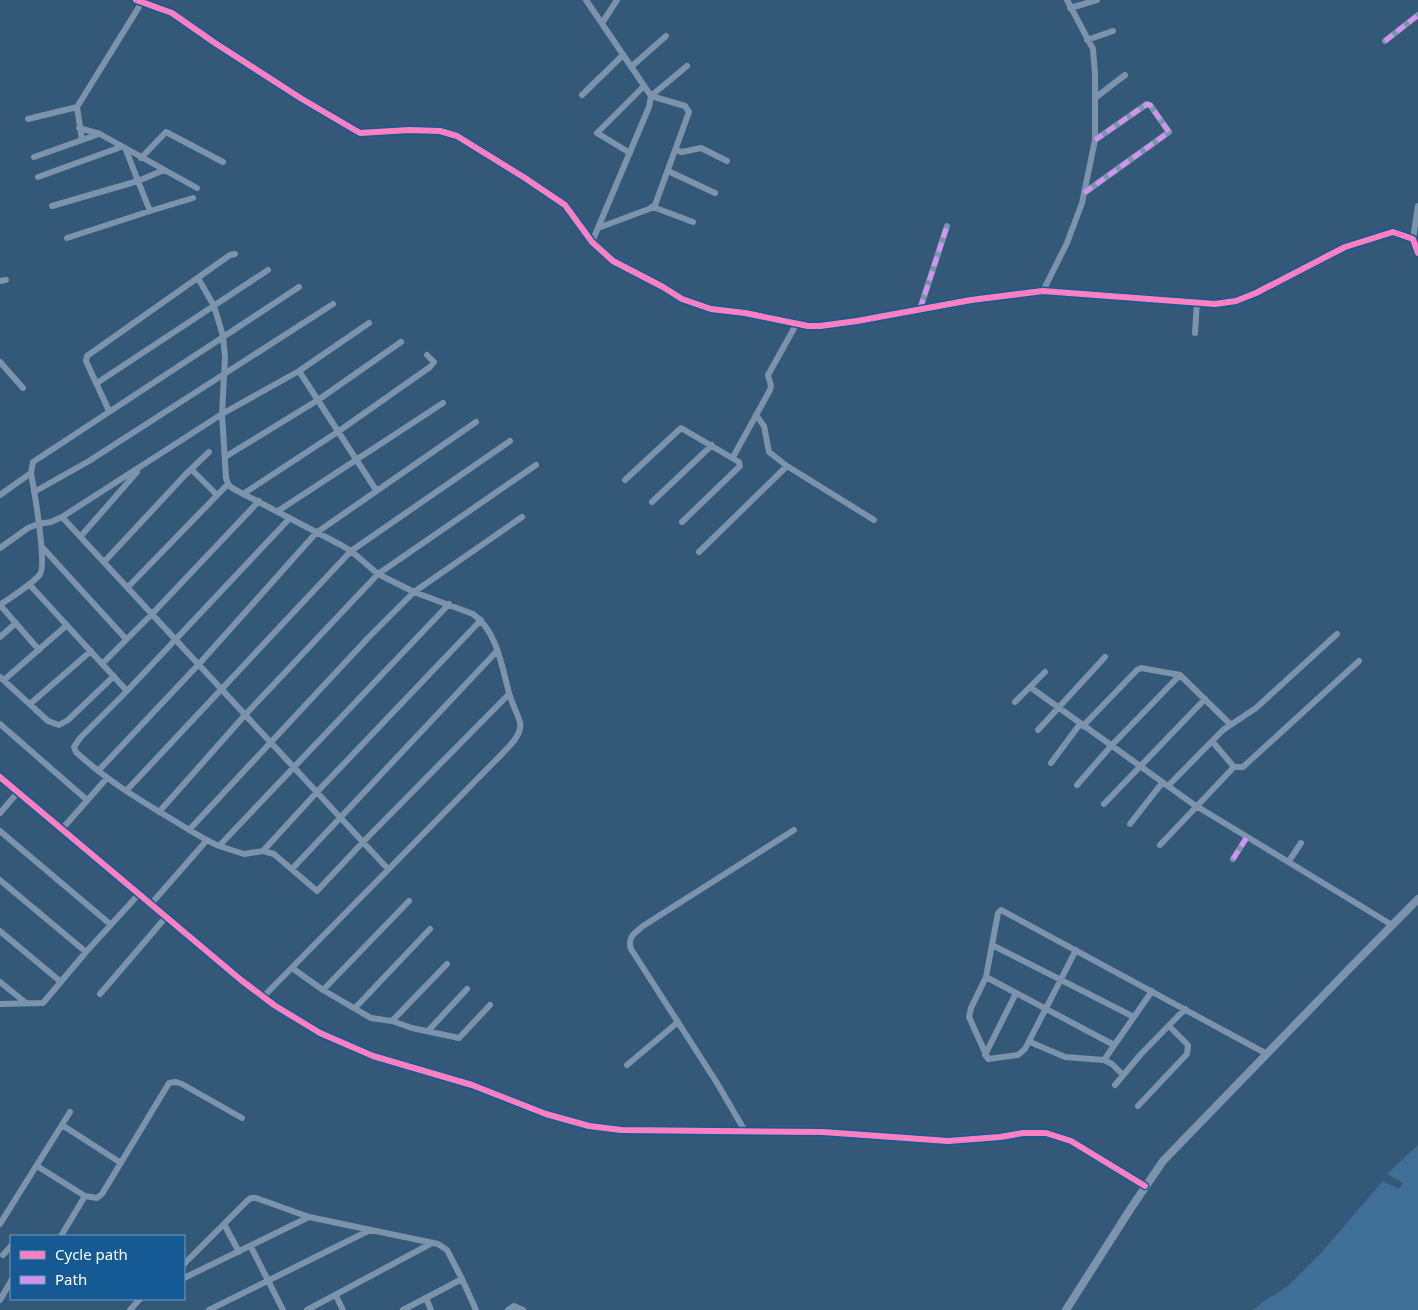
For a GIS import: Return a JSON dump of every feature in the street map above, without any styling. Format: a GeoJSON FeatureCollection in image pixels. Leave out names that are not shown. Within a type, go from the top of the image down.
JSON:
{"type":"FeatureCollection","features":[{"type":"Feature","properties":{"kind":"street"},"geometry":{"type":"LineString","coordinates":[[586,0],[651,96],[685,106],[689,112],[655,205],[598,228]]}},
{"type":"Feature","properties":{"kind":"street"},"geometry":{"type":"LineString","coordinates":[[602,23],[617,0]]}},
{"type":"Feature","properties":{"kind":"street"},"geometry":{"type":"LineString","coordinates":[[1043,290],[1068,243],[1084,193],[1095,140],[1093,49],[1066,0]]}},
{"type":"Feature","properties":{"kind":"street"},"geometry":{"type":"LineString","coordinates":[[1070,8],[1097,0]]}},
{"type":"Feature","properties":{"kind":"street"},"geometry":{"type":"LineString","coordinates":[[82,140],[77,107],[139,1],[172,13],[302,99],[360,133],[409,130],[440,131],[457,136],[565,205],[592,242],[613,261],[694,304],[711,309],[820,326],[971,300],[1043,290],[1216,304],[1236,301],[1256,293],[1345,247],[1393,232],[1413,240]]}},
{"type":"Feature","properties":{"kind":"street"},"geometry":{"type":"LineString","coordinates":[[1385,41],[1418,15]]}},
{"type":"Feature","properties":{"kind":"street"},"geometry":{"type":"LineString","coordinates":[[1087,40],[1113,31]]}},
{"type":"Feature","properties":{"kind":"street"},"geometry":{"type":"LineString","coordinates":[[631,67],[666,36]]}},
{"type":"Feature","properties":{"kind":"street"},"geometry":{"type":"LineString","coordinates":[[582,95],[623,55]]}},
{"type":"Feature","properties":{"kind":"street"},"geometry":{"type":"LineString","coordinates":[[592,242],[649,107],[651,96],[687,66]]}},
{"type":"Feature","properties":{"kind":"street"},"geometry":{"type":"LineString","coordinates":[[1095,98],[1125,75]]}},
{"type":"Feature","properties":{"kind":"street"},"geometry":{"type":"LineString","coordinates":[[630,153],[597,133],[644,86]]}},
{"type":"Feature","properties":{"kind":"street"},"geometry":{"type":"LineString","coordinates":[[1084,193],[1168,132],[1150,105],[1147,104],[1095,140]]}},
{"type":"Feature","properties":{"kind":"street"},"geometry":{"type":"LineString","coordinates":[[28,119],[77,107]]}},
{"type":"Feature","properties":{"kind":"street"},"geometry":{"type":"LineString","coordinates":[[79,128],[100,134],[197,188]]}},
{"type":"Feature","properties":{"kind":"street"},"geometry":{"type":"LineString","coordinates":[[141,158],[166,132],[223,162]]}},
{"type":"Feature","properties":{"kind":"street"},"geometry":{"type":"LineString","coordinates":[[34,157],[100,134]]}},
{"type":"Feature","properties":{"kind":"street"},"geometry":{"type":"LineString","coordinates":[[38,177],[124,148]]}},
{"type":"Feature","properties":{"kind":"street"},"geometry":{"type":"LineString","coordinates":[[124,148],[150,211]]}},
{"type":"Feature","properties":{"kind":"street"},"geometry":{"type":"LineString","coordinates":[[675,150],[682,152],[701,148],[727,161]]}},
{"type":"Feature","properties":{"kind":"street"},"geometry":{"type":"LineString","coordinates":[[52,206],[138,181],[164,170]]}},
{"type":"Feature","properties":{"kind":"street"},"geometry":{"type":"LineString","coordinates":[[668,171],[715,194]]}},
{"type":"Feature","properties":{"kind":"street"},"geometry":{"type":"LineString","coordinates":[[67,238],[193,198]]}},
{"type":"Feature","properties":{"kind":"street"},"geometry":{"type":"LineString","coordinates":[[1418,206],[1413,240],[1418,253]]}},
{"type":"Feature","properties":{"kind":"street"},"geometry":{"type":"LineString","coordinates":[[653,207],[693,222]]}},
{"type":"Feature","properties":{"kind":"street"},"geometry":{"type":"LineString","coordinates":[[920,309],[947,226]]}},
{"type":"Feature","properties":{"kind":"street"},"geometry":{"type":"LineString","coordinates":[[109,411],[86,361],[88,356],[230,255],[235,254]]}},
{"type":"Feature","properties":{"kind":"street"},"geometry":{"type":"LineString","coordinates":[[97,383],[268,270]]}},
{"type":"Feature","properties":{"kind":"street"},"geometry":{"type":"LineString","coordinates":[[198,278],[214,306],[223,336],[222,414],[228,484]]}},
{"type":"Feature","properties":{"kind":"street"},"geometry":{"type":"LineString","coordinates":[[39,650],[0,605],[42,571],[42,547],[31,474],[31,466],[35,460],[299,287]]}},
{"type":"Feature","properties":{"kind":"street"},"geometry":{"type":"LineString","coordinates":[[1195,333],[1197,302]]}},
{"type":"Feature","properties":{"kind":"street"},"geometry":{"type":"LineString","coordinates":[[34,492],[89,461],[333,304]]}},
{"type":"Feature","properties":{"kind":"street"},"geometry":{"type":"LineString","coordinates":[[0,548],[28,528],[38,524],[46,524],[62,517],[222,414],[299,371],[369,323]]}},
{"type":"Feature","properties":{"kind":"street"},"geometry":{"type":"LineString","coordinates":[[734,457],[770,390],[768,374],[797,323]]}},
{"type":"Feature","properties":{"kind":"street"},"geometry":{"type":"LineString","coordinates":[[225,456],[318,400],[401,342]]}},
{"type":"Feature","properties":{"kind":"street"},"geometry":{"type":"LineString","coordinates":[[243,494],[339,431],[434,364],[434,360],[427,355]]}},
{"type":"Feature","properties":{"kind":"street"},"geometry":{"type":"LineString","coordinates":[[0,362],[23,388]]}},
{"type":"Feature","properties":{"kind":"street"},"geometry":{"type":"LineString","coordinates":[[299,371],[376,490]]}},
{"type":"Feature","properties":{"kind":"street"},"geometry":{"type":"LineString","coordinates":[[278,511],[443,403]]}},
{"type":"Feature","properties":{"kind":"street"},"geometry":{"type":"LineString","coordinates":[[756,415],[764,426],[769,452],[787,466],[874,520]]}},
{"type":"Feature","properties":{"kind":"street"},"geometry":{"type":"LineString","coordinates":[[98,771],[199,664],[316,533],[476,422]]}},
{"type":"Feature","properties":{"kind":"street"},"geometry":{"type":"LineString","coordinates":[[625,480],[681,428],[740,462],[740,466],[682,522]]}},
{"type":"Feature","properties":{"kind":"street"},"geometry":{"type":"LineString","coordinates":[[126,792],[351,551],[510,441]]}},
{"type":"Feature","properties":{"kind":"street"},"geometry":{"type":"LineString","coordinates":[[652,502],[712,445]]}},
{"type":"Feature","properties":{"kind":"street"},"geometry":{"type":"LineString","coordinates":[[104,562],[209,452]]}},
{"type":"Feature","properties":{"kind":"street"},"geometry":{"type":"LineString","coordinates":[[81,536],[143,465]]}},
{"type":"Feature","properties":{"kind":"street"},"geometry":{"type":"LineString","coordinates":[[159,812],[246,715],[378,574],[536,465]]}},
{"type":"Feature","properties":{"kind":"street"},"geometry":{"type":"LineString","coordinates":[[698,552],[787,466]]}},
{"type":"Feature","properties":{"kind":"street"},"geometry":{"type":"LineString","coordinates":[[191,469],[217,495]]}},
{"type":"Feature","properties":{"kind":"street"},"geometry":{"type":"LineString","coordinates":[[0,495],[31,474]]}},
{"type":"Feature","properties":{"kind":"street"},"geometry":{"type":"LineString","coordinates":[[228,484],[243,494],[351,551],[378,574],[414,592],[449,604],[481,620],[486,626],[504,667],[509,694],[521,727],[518,734],[496,760],[263,997]]}},
{"type":"Feature","properties":{"kind":"street"},"geometry":{"type":"LineString","coordinates":[[128,586],[228,484]]}},
{"type":"Feature","properties":{"kind":"street"},"geometry":{"type":"LineString","coordinates":[[102,664],[259,501]]}},
{"type":"Feature","properties":{"kind":"street"},"geometry":{"type":"LineString","coordinates":[[62,517],[128,586],[388,869]]}},
{"type":"Feature","properties":{"kind":"street"},"geometry":{"type":"LineString","coordinates":[[189,830],[368,638],[414,592],[522,517]]}},
{"type":"Feature","properties":{"kind":"street"},"geometry":{"type":"LineString","coordinates":[[290,518],[75,744],[74,750],[106,778],[159,812],[219,846],[244,854],[263,851],[274,854],[318,891],[509,694]]}},
{"type":"Feature","properties":{"kind":"street"},"geometry":{"type":"LineString","coordinates":[[42,547],[126,639]]}},
{"type":"Feature","properties":{"kind":"street"},"geometry":{"type":"LineString","coordinates":[[28,584],[127,691]]}},
{"type":"Feature","properties":{"kind":"street"},"geometry":{"type":"LineString","coordinates":[[219,846],[449,604]]}},
{"type":"Feature","properties":{"kind":"street"},"geometry":{"type":"LineString","coordinates":[[263,851],[481,620]]}},
{"type":"Feature","properties":{"kind":"street"},"geometry":{"type":"LineString","coordinates":[[0,637],[16,623]]}},
{"type":"Feature","properties":{"kind":"street"},"geometry":{"type":"LineString","coordinates":[[66,625],[39,650],[2,679],[52,724],[62,725],[114,676]]}},
{"type":"Feature","properties":{"kind":"street"},"geometry":{"type":"LineString","coordinates":[[1130,824],[1165,785],[1230,724],[1256,708],[1337,634]]}},
{"type":"Feature","properties":{"kind":"street"},"geometry":{"type":"LineString","coordinates":[[30,704],[91,651]]}},
{"type":"Feature","properties":{"kind":"street"},"geometry":{"type":"LineString","coordinates":[[292,869],[497,651]]}},
{"type":"Feature","properties":{"kind":"street"},"geometry":{"type":"LineString","coordinates":[[1038,730],[1105,657]]}},
{"type":"Feature","properties":{"kind":"street"},"geometry":{"type":"LineString","coordinates":[[1160,845],[1234,767],[1242,767],[1360,661]]}},
{"type":"Feature","properties":{"kind":"street"},"geometry":{"type":"LineString","coordinates":[[1051,762],[1082,725],[1139,668],[1180,676],[1230,724]]}},
{"type":"Feature","properties":{"kind":"street"},"geometry":{"type":"LineString","coordinates":[[1015,702],[1045,672]]}},
{"type":"Feature","properties":{"kind":"street"},"geometry":{"type":"LineString","coordinates":[[1077,785],[1111,746],[1180,676]]}},
{"type":"Feature","properties":{"kind":"street"},"geometry":{"type":"LineString","coordinates":[[1030,687],[1196,806],[1392,925]]}},
{"type":"Feature","properties":{"kind":"street"},"geometry":{"type":"LineString","coordinates":[[1104,804],[1205,699]]}},
{"type":"Feature","properties":{"kind":"street"},"geometry":{"type":"LineString","coordinates":[[0,724],[88,800]]}},
{"type":"Feature","properties":{"kind":"street"},"geometry":{"type":"LineString","coordinates":[[1212,741],[1234,767]]}},
{"type":"Feature","properties":{"kind":"street"},"geometry":{"type":"LineString","coordinates":[[0,777],[263,997],[306,1025],[354,1048],[381,1058],[472,1085],[558,1118],[589,1126],[622,1130],[823,1132],[948,1141],[1000,1137],[1023,1133],[1046,1133],[1071,1141],[1145,1186]]}},
{"type":"Feature","properties":{"kind":"street"},"geometry":{"type":"LineString","coordinates":[[62,829],[106,778]]}},
{"type":"Feature","properties":{"kind":"street"},"geometry":{"type":"LineString","coordinates":[[0,813],[18,792]]}},
{"type":"Feature","properties":{"kind":"street"},"geometry":{"type":"LineString","coordinates":[[0,830],[110,924]]}},
{"type":"Feature","properties":{"kind":"street"},"geometry":{"type":"LineString","coordinates":[[745,1131],[631,949],[629,940],[643,926],[794,830]]}},
{"type":"Feature","properties":{"kind":"street"},"geometry":{"type":"LineString","coordinates":[[1233,859],[1246,837]]}},
{"type":"Feature","properties":{"kind":"street"},"geometry":{"type":"LineString","coordinates":[[151,904],[207,840]]}},
{"type":"Feature","properties":{"kind":"street"},"geometry":{"type":"LineString","coordinates":[[1289,862],[1301,843]]}},
{"type":"Feature","properties":{"kind":"street"},"geometry":{"type":"LineString","coordinates":[[0,880],[86,952]]}},
{"type":"Feature","properties":{"kind":"street"},"geometry":{"type":"LineString","coordinates":[[0,1004],[44,1003],[110,924],[139,894]]}},
{"type":"Feature","properties":{"kind":"street"},"geometry":{"type":"LineString","coordinates":[[1066,1310],[1163,1161],[1418,899]]}},
{"type":"Feature","properties":{"kind":"street"},"geometry":{"type":"LineString","coordinates":[[323,990],[409,901]]}},
{"type":"Feature","properties":{"kind":"street"},"geometry":{"type":"LineString","coordinates":[[1076,950],[1025,1049],[1018,1054],[990,1060],[985,1055],[969,1017],[971,1008],[986,977],[998,912],[1001,910],[1076,950],[1152,991],[1267,1054]]}},
{"type":"Feature","properties":{"kind":"street"},"geometry":{"type":"LineString","coordinates":[[100,994],[166,917]]}},
{"type":"Feature","properties":{"kind":"street"},"geometry":{"type":"LineString","coordinates":[[355,1008],[430,929]]}},
{"type":"Feature","properties":{"kind":"street"},"geometry":{"type":"LineString","coordinates":[[0,931],[61,982]]}},
{"type":"Feature","properties":{"kind":"street"},"geometry":{"type":"LineString","coordinates":[[992,945],[1134,1017]]}},
{"type":"Feature","properties":{"kind":"street"},"geometry":{"type":"LineString","coordinates":[[392,1021],[447,964]]}},
{"type":"Feature","properties":{"kind":"street"},"geometry":{"type":"LineString","coordinates":[[292,968],[323,990],[371,1018],[392,1021],[412,1028],[459,1038],[490,1005]]}},
{"type":"Feature","properties":{"kind":"street"},"geometry":{"type":"LineString","coordinates":[[986,977],[1114,1045]]}},
{"type":"Feature","properties":{"kind":"street"},"geometry":{"type":"LineString","coordinates":[[0,982],[26,1003]]}},
{"type":"Feature","properties":{"kind":"street"},"geometry":{"type":"LineString","coordinates":[[428,1031],[468,989]]}},
{"type":"Feature","properties":{"kind":"street"},"geometry":{"type":"LineString","coordinates":[[1104,1060],[1152,991]]}},
{"type":"Feature","properties":{"kind":"street"},"geometry":{"type":"LineString","coordinates":[[985,1055],[1016,993]]}},
{"type":"Feature","properties":{"kind":"street"},"geometry":{"type":"LineString","coordinates":[[1115,1085],[1141,1054],[1185,1009]]}},
{"type":"Feature","properties":{"kind":"street"},"geometry":{"type":"LineString","coordinates":[[627,1065],[678,1022]]}},
{"type":"Feature","properties":{"kind":"street"},"geometry":{"type":"LineString","coordinates":[[1138,1106],[1187,1054],[1188,1045],[1169,1026]]}},
{"type":"Feature","properties":{"kind":"street"},"geometry":{"type":"LineString","coordinates":[[1030,1042],[1065,1057],[1104,1060],[1112,1064],[1123,1075]]}},
{"type":"Feature","properties":{"kind":"street"},"geometry":{"type":"LineString","coordinates":[[37,1166],[85,1196],[97,1198],[102,1194],[166,1088],[173,1082],[182,1084],[242,1118]]}},
{"type":"Feature","properties":{"kind":"street"},"geometry":{"type":"LineString","coordinates":[[0,1224],[70,1112]]}},
{"type":"Feature","properties":{"kind":"street"},"geometry":{"type":"LineString","coordinates":[[62,1125],[121,1163]]}},
{"type":"Feature","properties":{"kind":"street"},"geometry":{"type":"LineString","coordinates":[[62,1235],[85,1196]]}},
{"type":"Feature","properties":{"kind":"street"},"geometry":{"type":"LineString","coordinates":[[185,1263],[248,1201],[254,1198],[309,1218],[445,1247],[476,1310]]}},
{"type":"Feature","properties":{"kind":"street"},"geometry":{"type":"LineString","coordinates":[[185,1278],[309,1218]]}},
{"type":"Feature","properties":{"kind":"street"},"geometry":{"type":"LineString","coordinates":[[224,1224],[239,1252]]}},
{"type":"Feature","properties":{"kind":"street"},"geometry":{"type":"LineString","coordinates":[[209,1310],[370,1230]]}},
{"type":"Feature","properties":{"kind":"street"},"geometry":{"type":"LineString","coordinates":[[307,1310],[432,1243]]}},
{"type":"Feature","properties":{"kind":"street"},"geometry":{"type":"LineString","coordinates":[[251,1247],[283,1310]]}},
{"type":"Feature","properties":{"kind":"street"},"geometry":{"type":"LineString","coordinates":[[403,1310],[462,1279]]}},
{"type":"Feature","properties":{"kind":"street"},"geometry":{"type":"LineString","coordinates":[[0,1300],[10,1283]]}},
{"type":"Feature","properties":{"kind":"street"},"geometry":{"type":"LineString","coordinates":[[336,1296],[342,1310]]}},
{"type":"Feature","properties":{"kind":"street"},"geometry":{"type":"LineString","coordinates":[[426,1298],[431,1310]]}},
{"type":"Feature","properties":{"kind":"street"},"geometry":{"type":"LineString","coordinates":[[130,1310],[139,1300]]}},
{"type":"Feature","properties":{"kind":"street"},"geometry":{"type":"LineString","coordinates":[[508,1310],[514,1306],[523,1310]]}},
{"type":"Feature","properties":{"kind":"water"},"geometry":{"type":"Polygon","coordinates":[[[1418,1145],[1418,1310],[1253,1310],[1288,1286],[1320,1254],[1387,1174],[1418,1145]]]}},
{"type":"Feature","properties":{"kind":"pier"},"geometry":{"type":"Polygon","coordinates":[[[1387,1174],[1403,1183],[1399,1189],[1383,1181],[1387,1174]]]}},
{"type":"Feature","properties":{"kind":"marked path"},"geometry":{"type":"LineString","coordinates":[[1385,41],[1418,15]]}},
{"type":"Feature","properties":{"kind":"marked path"},"geometry":{"type":"LineString","coordinates":[[1084,193],[1169,132],[1150,105],[1147,104],[1095,140]]}},
{"type":"Feature","properties":{"kind":"marked path"},"geometry":{"type":"LineString","coordinates":[[920,309],[947,226]]}},
{"type":"Feature","properties":{"kind":"marked path"},"geometry":{"type":"LineString","coordinates":[[1233,859],[1247,837]]}},
{"type":"Feature","properties":{"kind":"cycle path"},"geometry":{"type":"LineString","coordinates":[[136,0],[172,13],[302,99],[360,133],[409,130],[440,131],[457,136],[565,205],[592,242],[613,261],[682,299],[711,309],[745,313],[808,326],[820,326],[971,300],[1043,291],[1215,304],[1236,301],[1256,293],[1345,247],[1393,232],[1413,239],[1418,253]]}},
{"type":"Feature","properties":{"kind":"cycle path"},"geometry":{"type":"LineString","coordinates":[[0,777],[241,980],[274,1005],[320,1033],[373,1056],[472,1085],[546,1114],[589,1126],[621,1130],[823,1132],[948,1141],[1000,1137],[1023,1133],[1046,1133],[1071,1141],[1145,1186]]}}]}
